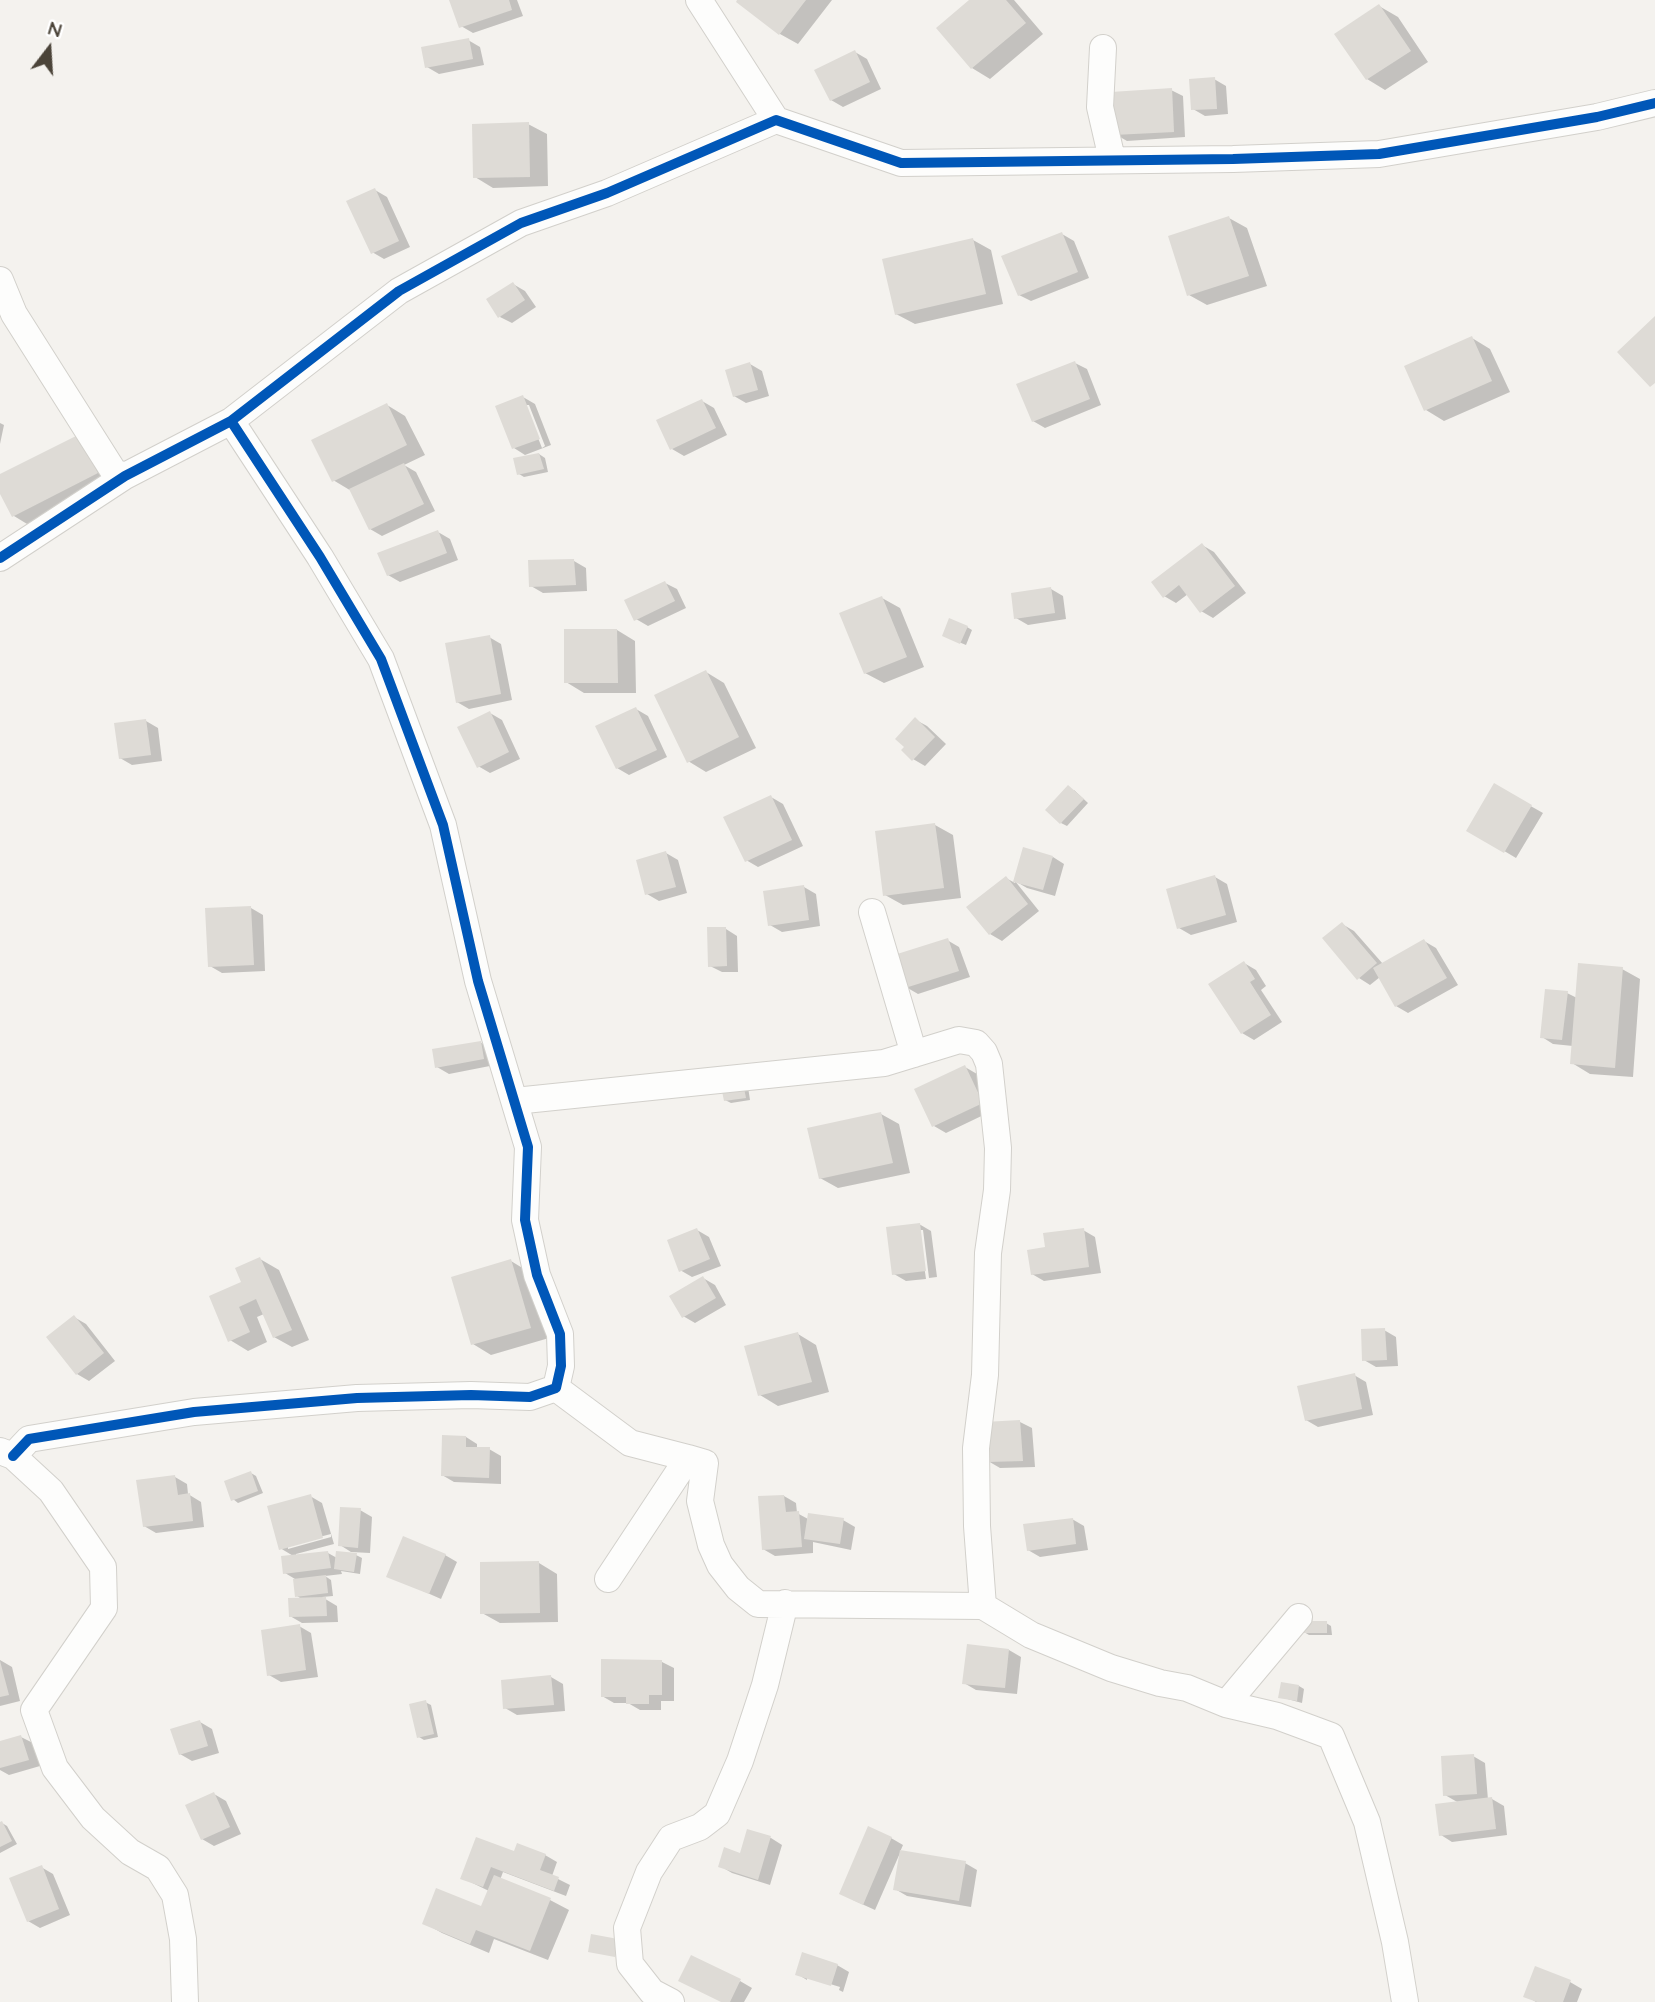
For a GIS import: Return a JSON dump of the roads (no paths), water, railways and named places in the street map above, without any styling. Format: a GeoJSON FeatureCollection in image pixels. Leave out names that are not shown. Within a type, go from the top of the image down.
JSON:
{"type":"FeatureCollection","features":[{"type":"Feature","properties":{"kind":"street"},"geometry":{"type":"LineString","coordinates":[[699,0],[776,120],[901,163],[1379,155],[1597,117],[1655,103]]}},
{"type":"Feature","properties":{"kind":"street"},"geometry":{"type":"LineString","coordinates":[[1103,48],[1100,107],[1112,159]]}},
{"type":"Feature","properties":{"kind":"street"},"geometry":{"type":"LineString","coordinates":[[0,558],[125,476],[231,421],[399,291],[521,223],[607,193],[776,120]]}},
{"type":"Feature","properties":{"kind":"street"},"geometry":{"type":"LineString","coordinates":[[0,280],[15,314],[114,472],[125,476]]}},
{"type":"Feature","properties":{"kind":"street"},"geometry":{"type":"LineString","coordinates":[[231,421],[320,557],[381,659],[443,825],[478,981],[528,1147],[525,1220],[537,1275],[560,1334],[561,1366],[556,1388]]}},
{"type":"Feature","properties":{"kind":"street"},"geometry":{"type":"LineString","coordinates":[[872,912],[914,1054]]}},
{"type":"Feature","properties":{"kind":"street"},"geometry":{"type":"LineString","coordinates":[[515,1101],[884,1063],[959,1040],[976,1043],[989,1064],[998,1148],[997,1190],[988,1253],[985,1375],[976,1448],[977,1526],[984,1606]]}},
{"type":"Feature","properties":{"kind":"street"},"geometry":{"type":"LineString","coordinates":[[185,2002],[184,1938],[174,1895],[158,1868],[130,1852],[93,1818],[55,1768],[34,1710],[104,1608],[103,1567],[51,1491],[6,1454],[29,1439],[194,1412],[357,1398],[471,1395],[530,1397],[556,1388]]}},
{"type":"Feature","properties":{"kind":"street"},"geometry":{"type":"LineString","coordinates":[[556,1388],[630,1443],[705,1463],[700,1501],[711,1545],[720,1564],[738,1588],[758,1604],[984,1606],[1031,1634],[1111,1668],[1186,1688],[1226,1704],[1277,1716],[1331,1736],[1367,1822],[1395,1942],[1405,2002]]}},
{"type":"Feature","properties":{"kind":"street"},"geometry":{"type":"LineString","coordinates":[[608,1579],[688,1458]]}},
{"type":"Feature","properties":{"kind":"street"},"geometry":{"type":"LineString","coordinates":[[671,2002],[652,1992],[631,1964],[627,1928],[649,1872],[671,1839],[700,1827],[718,1814],[740,1761],[765,1685],[785,1603]]}},
{"type":"Feature","properties":{"kind":"street"},"geometry":{"type":"LineString","coordinates":[[1226,1704],[1298,1617]]}}]}
